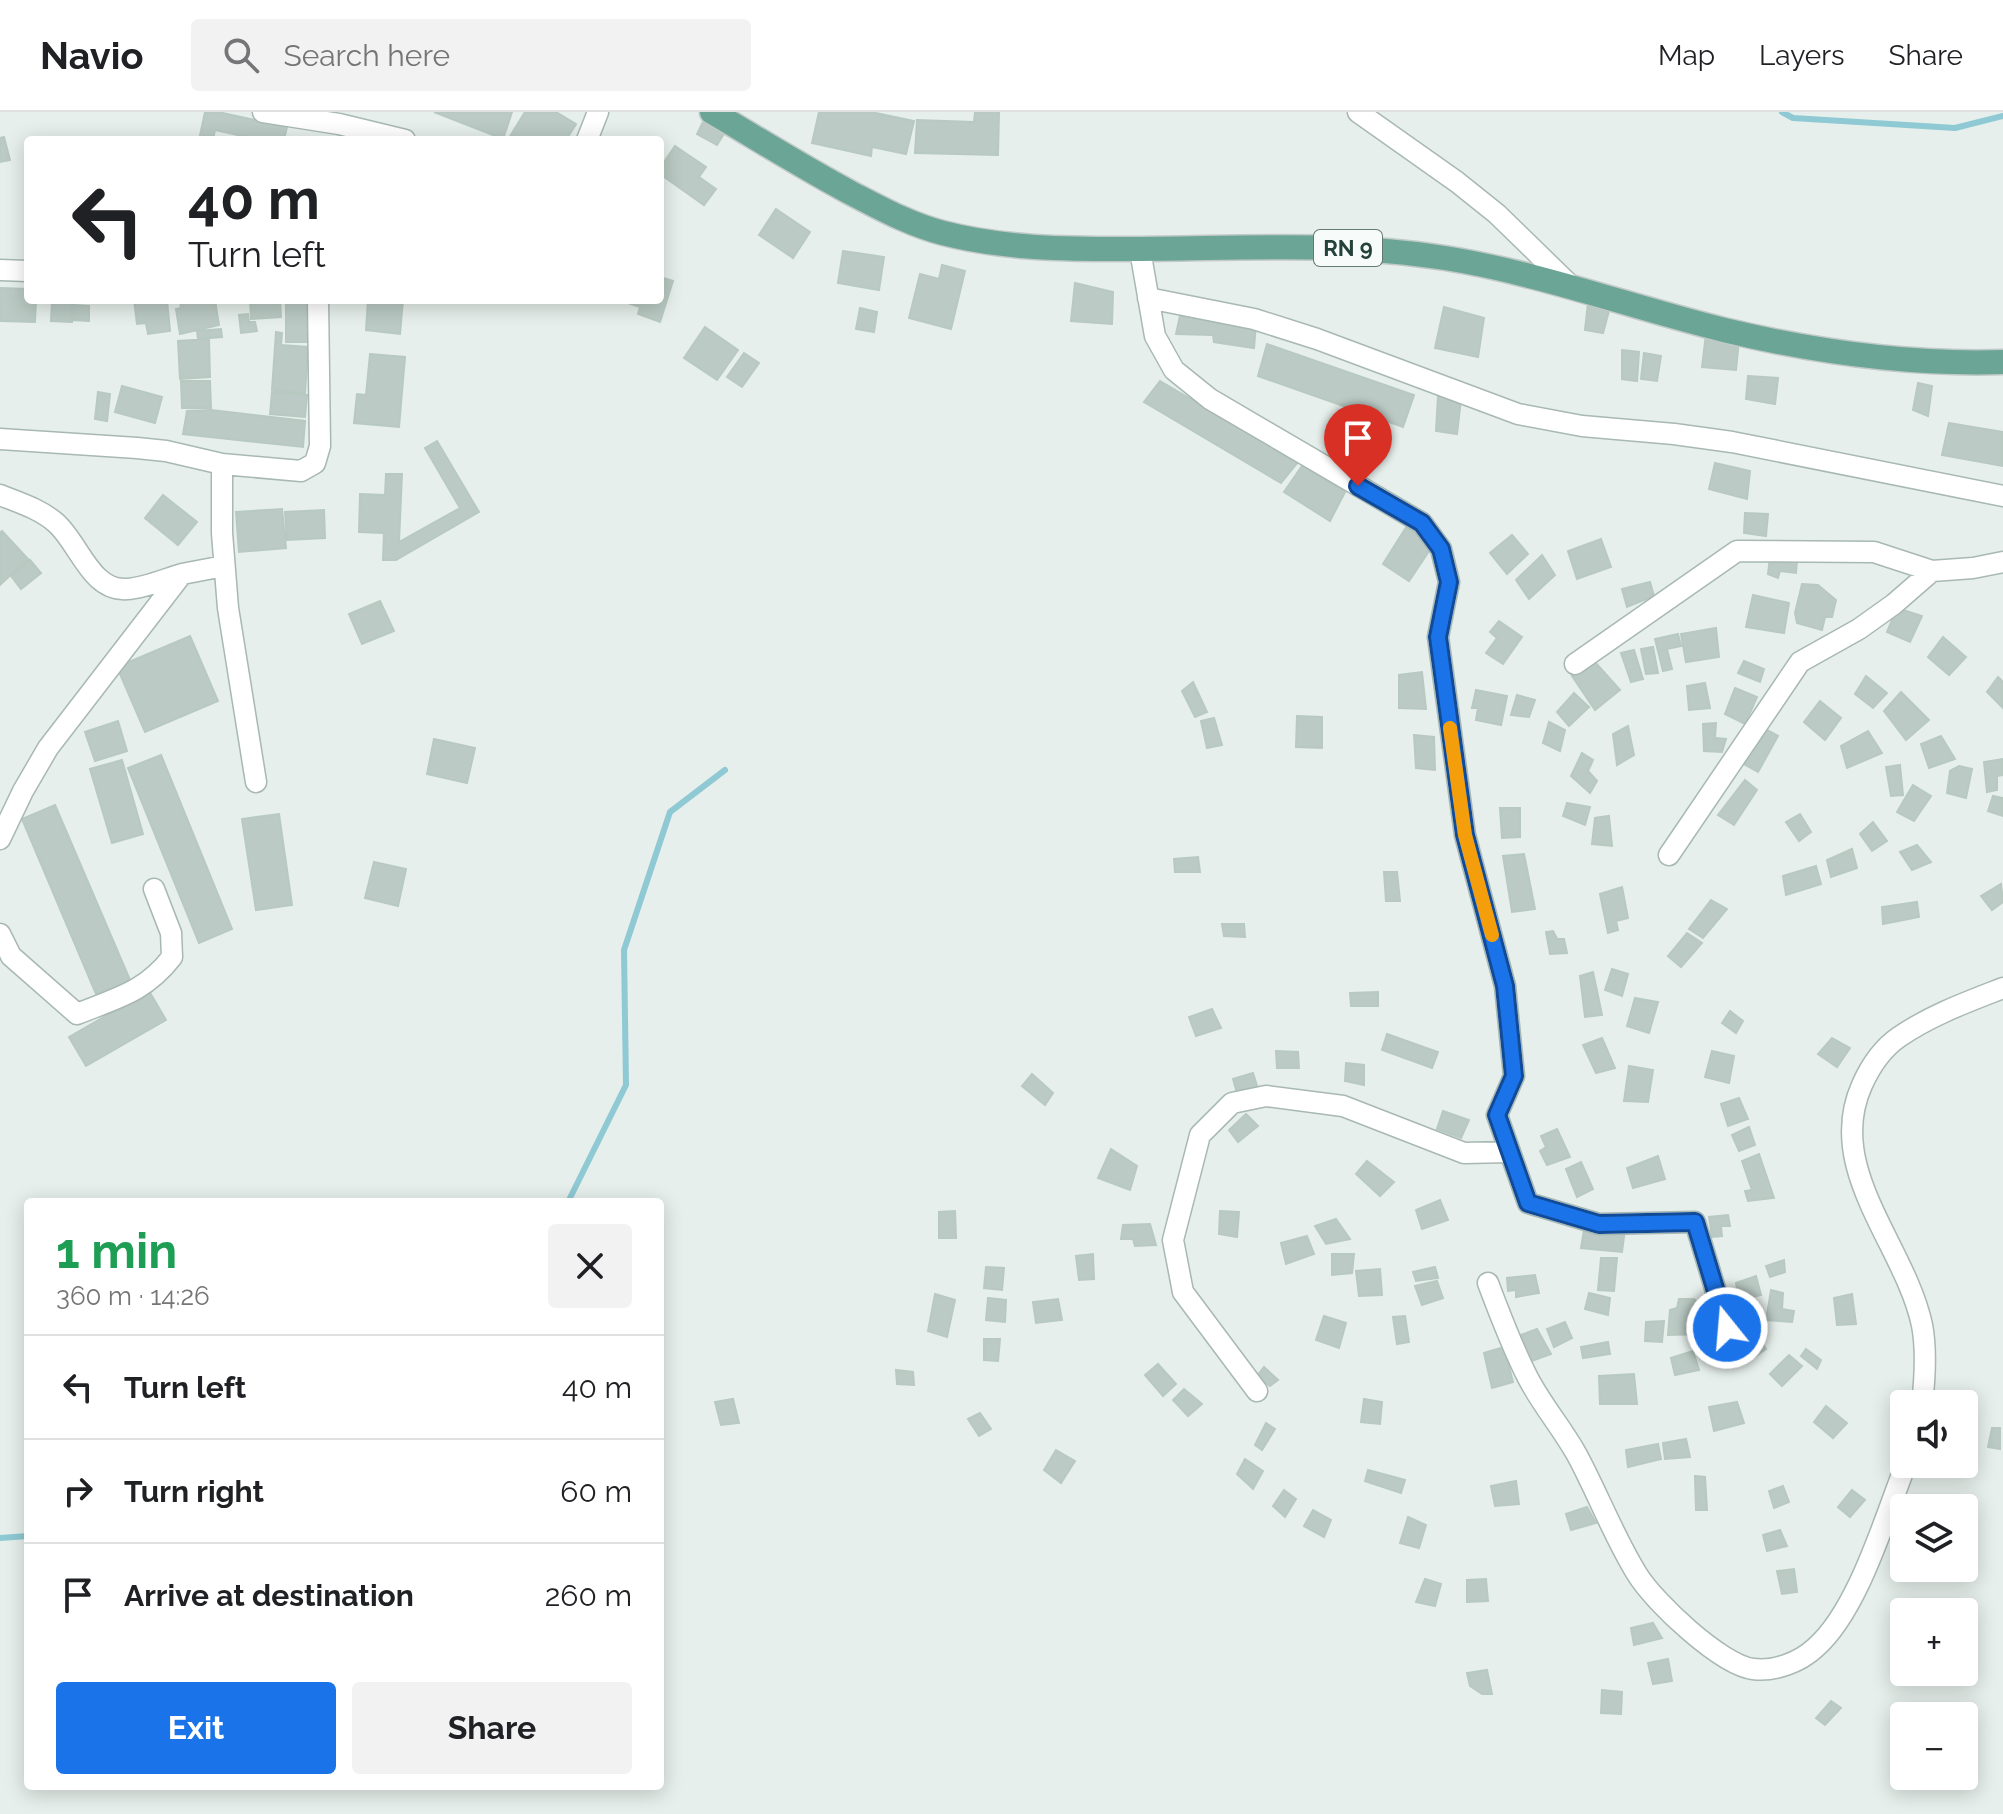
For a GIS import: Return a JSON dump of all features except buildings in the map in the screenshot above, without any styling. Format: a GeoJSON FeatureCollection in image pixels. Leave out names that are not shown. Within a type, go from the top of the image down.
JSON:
{"type":"FeatureCollection","features":[{"type":"Feature","properties":{"kind":"main road","name":"RN 9"},"geometry":{"type":"LineString","coordinates":[[712,112],[882,210],[941,233],[993,243],[1050,248],[1140,250],[1315,246],[1389,250],[1447,258],[1724,330],[1806,348],[1927,362],[2003,362]]}},
{"type":"Feature","properties":{"kind":"street"},"geometry":{"type":"LineString","coordinates":[[263,112],[339,124],[388,136]]}},
{"type":"Feature","properties":{"kind":"street"},"geometry":{"type":"LineString","coordinates":[[589,136],[598,112]]}},
{"type":"Feature","properties":{"kind":"street"},"geometry":{"type":"LineString","coordinates":[[1358,112],[1497,214],[1575,289]]}},
{"type":"Feature","properties":{"kind":"street"},"geometry":{"type":"LineString","coordinates":[[1140,250],[1155,336],[1174,370],[1210,399],[1422,523],[1441,549],[1449,582],[1438,637],[1465,835],[1505,986],[1514,1076],[1497,1115],[1509,1152],[1528,1203],[1599,1224],[1695,1222],[1727,1328]]}},
{"type":"Feature","properties":{"kind":"street"},"geometry":{"type":"LineString","coordinates":[[0,270],[24,271]]}},
{"type":"Feature","properties":{"kind":"street"},"geometry":{"type":"LineString","coordinates":[[1148,298],[1254,319],[1317,339],[1518,414],[1582,426],[1732,442],[2003,496]]}},
{"type":"Feature","properties":{"kind":"street"},"geometry":{"type":"LineString","coordinates":[[0,439],[166,451],[222,464],[301,471],[315,463],[320,446],[318,304]]}},
{"type":"Feature","properties":{"kind":"street"},"geometry":{"type":"LineString","coordinates":[[222,464],[224,566],[235,658],[256,782]]}},
{"type":"Feature","properties":{"kind":"street"},"geometry":{"type":"LineString","coordinates":[[0,495],[32,507],[55,522],[70,537],[94,574],[109,587],[126,590],[224,566]]}},
{"type":"Feature","properties":{"kind":"street"},"geometry":{"type":"LineString","coordinates":[[1575,664],[1737,551],[1874,552],[1932,571],[2003,562]]}},
{"type":"Feature","properties":{"kind":"street"},"geometry":{"type":"LineString","coordinates":[[1669,855],[1800,662],[1859,629],[1932,571]]}},
{"type":"Feature","properties":{"kind":"street"},"geometry":{"type":"LineString","coordinates":[[0,839],[48,748],[182,574]]}},
{"type":"Feature","properties":{"kind":"street"},"geometry":{"type":"LineString","coordinates":[[0,934],[11,956],[77,1014],[142,987],[157,977],[172,957],[171,933],[154,889]]}},
{"type":"Feature","properties":{"kind":"street"},"geometry":{"type":"LineString","coordinates":[[1924,1390],[1926,1374],[1922,1325],[1906,1278],[1866,1195],[1851,1145],[1853,1105],[1869,1069],[1895,1039],[1935,1014],[2003,988]]}},
{"type":"Feature","properties":{"kind":"street"},"geometry":{"type":"LineString","coordinates":[[1257,1391],[1183,1292],[1173,1240],[1200,1135],[1232,1103],[1266,1096],[1343,1106],[1464,1153],[1509,1152]]}},
{"type":"Feature","properties":{"kind":"street"},"geometry":{"type":"LineString","coordinates":[[1488,1283],[1529,1381],[1571,1444],[1638,1575],[1661,1606],[1699,1639],[1752,1669],[1787,1665],[1800,1658],[1816,1648],[1838,1621],[1864,1570],[1900,1478]]}},
{"type":"Feature","properties":{"kind":"waterway"},"geometry":{"type":"LineString","coordinates":[[1782,112],[1793,118],[1955,128],[2003,116]]}},
{"type":"Feature","properties":{"kind":"waterway"},"geometry":{"type":"LineString","coordinates":[[570,1198],[626,1085],[624,950],[670,812],[725,770]]}},
{"type":"Feature","properties":{"kind":"waterway"},"geometry":{"type":"LineString","coordinates":[[0,1538],[24,1536]]}},
{"type":"Feature","properties":{"kind":"slow traffic"},"geometry":{"type":"LineString","coordinates":[[1450,728],[1465,835],[1492,935]]}},
{"type":"Feature","properties":{"kind":"route"},"geometry":{"type":"LineString","coordinates":[[1358,486],[1422,523],[1441,549],[1449,582],[1438,637],[1465,835],[1505,986],[1514,1076],[1497,1115],[1528,1203],[1599,1224],[1695,1222],[1727,1328]]}}]}
